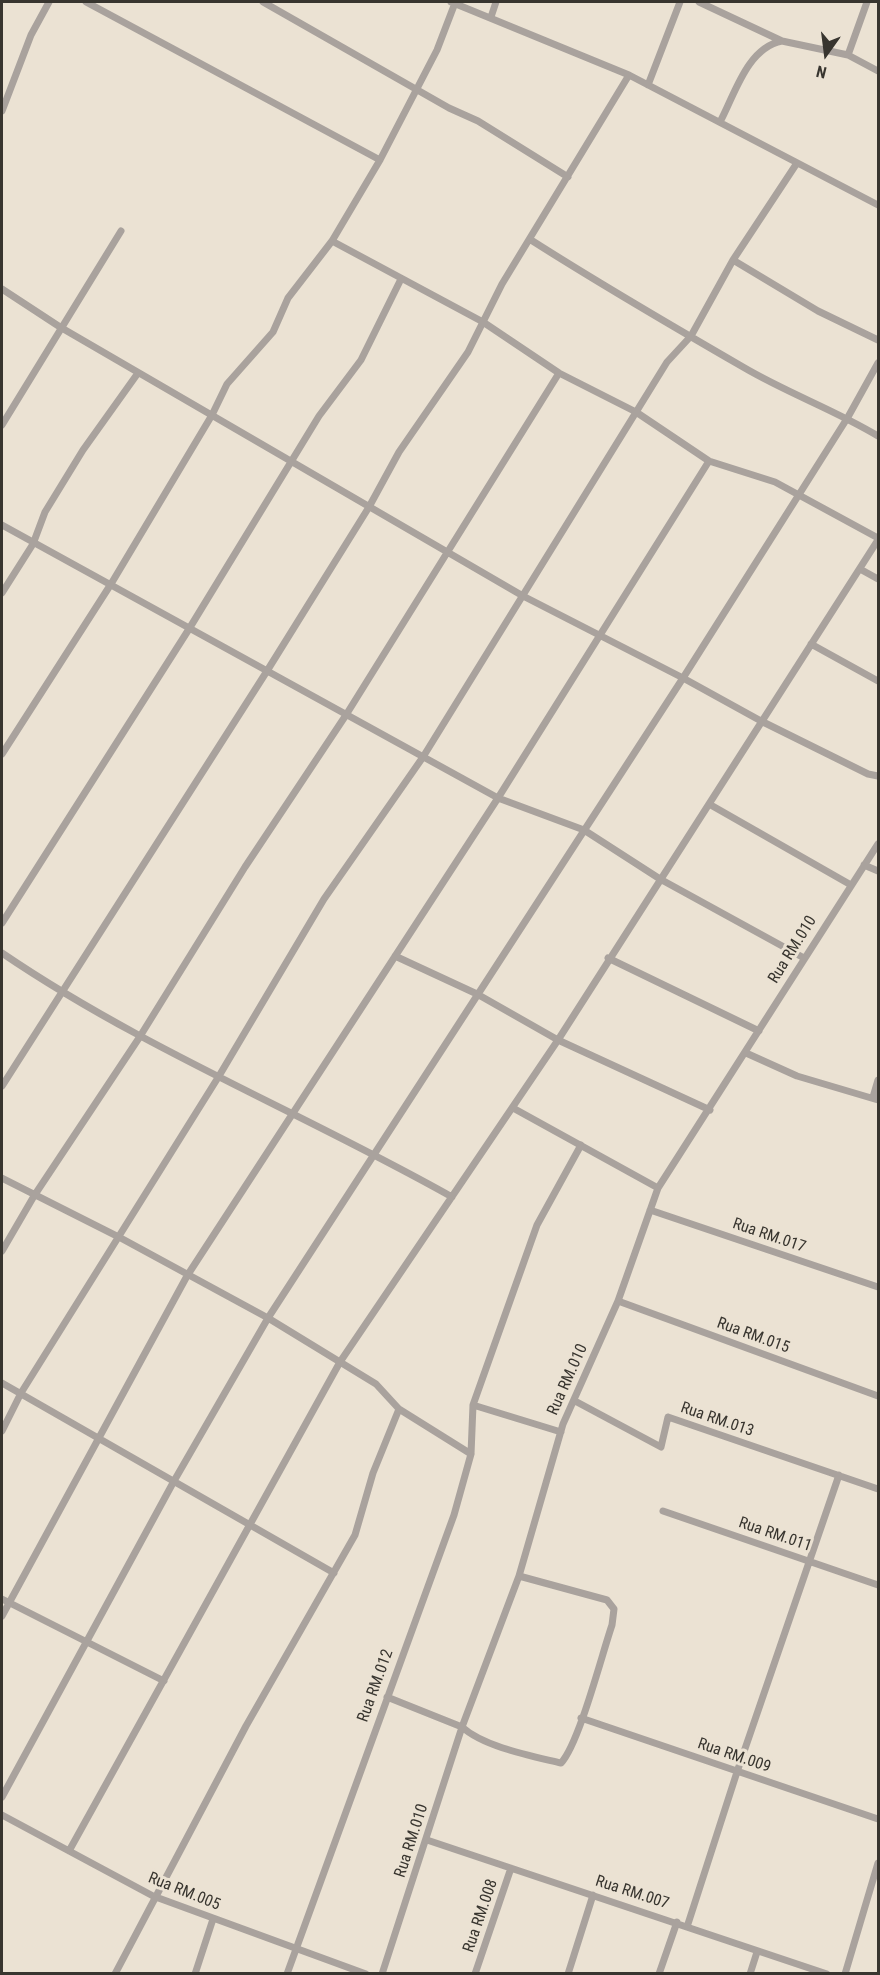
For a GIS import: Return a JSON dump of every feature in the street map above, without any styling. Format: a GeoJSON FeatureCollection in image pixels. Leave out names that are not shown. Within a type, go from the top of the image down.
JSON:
{"type":"FeatureCollection","features":[{"type":"Feature","properties":{"kind":"street"},"geometry":{"type":"LineString","coordinates":[[2,111],[31,35],[49,2]]}},
{"type":"Feature","properties":{"kind":"street"},"geometry":{"type":"LineString","coordinates":[[86,2],[380,160]]}},
{"type":"Feature","properties":{"kind":"street"},"geometry":{"type":"LineString","coordinates":[[263,2],[449,108],[478,121],[568,177]]}},
{"type":"Feature","properties":{"kind":"street"},"geometry":{"type":"LineString","coordinates":[[2,754],[111,584],[212,415],[227,384],[273,332],[288,298],[332,241],[380,160],[437,50],[453,2],[629,75],[879,205]]}},
{"type":"Feature","properties":{"kind":"street"},"geometry":{"type":"LineString","coordinates":[[491,17],[496,2]]}},
{"type":"Feature","properties":{"kind":"street"},"geometry":{"type":"LineString","coordinates":[[648,85],[680,2]]}},
{"type":"Feature","properties":{"kind":"street"},"geometry":{"type":"LineString","coordinates":[[699,2],[782,41],[848,55],[879,72]]}},
{"type":"Feature","properties":{"kind":"street"},"geometry":{"type":"LineString","coordinates":[[848,55],[867,2]]}},
{"type":"Feature","properties":{"kind":"street"},"geometry":{"type":"LineString","coordinates":[[720,122],[747,68],[762,49],[782,41]]}},
{"type":"Feature","properties":{"kind":"street"},"geometry":{"type":"LineString","coordinates":[[2,1086],[267,671],[369,507],[399,453],[468,352],[502,284],[531,240],[629,75]]}},
{"type":"Feature","properties":{"kind":"street"},"geometry":{"type":"LineString","coordinates":[[2,1431],[21,1394],[117,1236],[219,1076],[324,899],[423,757],[667,362],[691,336],[733,260],[796,163]]}},
{"type":"Feature","properties":{"kind":"street"},"geometry":{"type":"LineString","coordinates":[[2,425],[60,327],[121,231]]}},
{"type":"Feature","properties":{"kind":"street"},"geometry":{"type":"LineString","coordinates":[[531,240],[620,297],[744,368],[848,417],[879,436]]}},
{"type":"Feature","properties":{"kind":"street"},"geometry":{"type":"LineString","coordinates":[[69,1851],[340,1362],[558,1040],[608,958],[879,539],[764,477],[709,461],[636,412],[559,374],[483,322],[332,241]]}},
{"type":"Feature","properties":{"kind":"street"},"geometry":{"type":"LineString","coordinates":[[733,260],[818,311],[879,340]]}},
{"type":"Feature","properties":{"kind":"street"},"geometry":{"type":"LineString","coordinates":[[2,923],[189,629],[290,461],[319,416],[361,360],[401,279]]}},
{"type":"Feature","properties":{"kind":"street"},"geometry":{"type":"LineString","coordinates":[[2,289],[60,327],[138,373],[523,596],[683,678],[760,721],[868,774],[879,776]]}},
{"type":"Feature","properties":{"kind":"street"},"geometry":{"type":"LineString","coordinates":[[2,1797],[174,1481],[268,1318],[683,678],[848,417],[879,363]]}},
{"type":"Feature","properties":{"kind":"street"},"geometry":{"type":"LineString","coordinates":[[2,593],[33,544],[45,512],[72,468],[138,373]]}},
{"type":"Feature","properties":{"kind":"street"},"geometry":{"type":"LineString","coordinates":[[2,1251],[34,1196],[139,1038],[245,867],[346,715],[559,374]]}},
{"type":"Feature","properties":{"kind":"street"},"geometry":{"type":"LineString","coordinates":[[2,1616],[5,1601],[187,1276],[498,798],[709,461]]}},
{"type":"Feature","properties":{"kind":"street"},"geometry":{"type":"LineString","coordinates":[[2,525],[498,798],[584,830],[660,879],[804,958]]}},
{"type":"Feature","properties":{"kind":"street"},"geometry":{"type":"LineString","coordinates":[[860,569],[879,579]]}},
{"type":"Feature","properties":{"kind":"street"},"geometry":{"type":"LineString","coordinates":[[811,644],[879,681]]}},
{"type":"Feature","properties":{"kind":"street"},"geometry":{"type":"LineString","coordinates":[[709,804],[851,885]]}},
{"type":"Feature","properties":{"kind":"street","name":"Rua RM.010"},"geometry":{"type":"LineString","coordinates":[[382,1974],[462,1727],[519,1576],[561,1432],[618,1301],[658,1188],[879,844]]}},
{"type":"Feature","properties":{"kind":"street"},"geometry":{"type":"LineString","coordinates":[[864,865],[879,871]]}},
{"type":"Feature","properties":{"kind":"street"},"geometry":{"type":"LineString","coordinates":[[2,953],[60,993],[139,1038],[376,1154],[452,1197]]}},
{"type":"Feature","properties":{"kind":"street"},"geometry":{"type":"LineString","coordinates":[[395,956],[477,994],[558,1040],[710,1110]]}},
{"type":"Feature","properties":{"kind":"street"},"geometry":{"type":"LineString","coordinates":[[608,958],[759,1031]]}},
{"type":"Feature","properties":{"kind":"street"},"geometry":{"type":"LineString","coordinates":[[746,1053],[797,1076],[876,1099],[879,1080]]}},
{"type":"Feature","properties":{"kind":"street"},"geometry":{"type":"LineString","coordinates":[[513,1108],[658,1188]]}},
{"type":"Feature","properties":{"kind":"street","name":"Rua RM.012"},"geometry":{"type":"LineString","coordinates":[[287,1974],[454,1515],[471,1454],[473,1405],[537,1225],[581,1145]]}},
{"type":"Feature","properties":{"kind":"street"},"geometry":{"type":"LineString","coordinates":[[2,1178],[117,1236],[268,1318],[376,1384],[399,1409],[471,1454]]}},
{"type":"Feature","properties":{"kind":"street","name":"Rua RM.017"},"geometry":{"type":"LineString","coordinates":[[650,1210],[879,1287]]}},
{"type":"Feature","properties":{"kind":"street","name":"Rua RM.015"},"geometry":{"type":"LineString","coordinates":[[618,1301],[879,1396]]}},
{"type":"Feature","properties":{"kind":"street"},"geometry":{"type":"LineString","coordinates":[[2,1383],[334,1573]]}},
{"type":"Feature","properties":{"kind":"street","name":"Rua RM.013"},"geometry":{"type":"LineString","coordinates":[[575,1401],[661,1447],[668,1417],[879,1489]]}},
{"type":"Feature","properties":{"kind":"street"},"geometry":{"type":"LineString","coordinates":[[473,1405],[561,1432]]}},
{"type":"Feature","properties":{"kind":"street"},"geometry":{"type":"LineString","coordinates":[[114,1974],[153,1896],[355,1534],[373,1473],[399,1409]]}},
{"type":"Feature","properties":{"kind":"street"},"geometry":{"type":"LineString","coordinates":[[687,1927],[737,1772],[839,1475]]}},
{"type":"Feature","properties":{"kind":"street","name":"Rua RM.011"},"geometry":{"type":"LineString","coordinates":[[663,1511],[879,1585]]}},
{"type":"Feature","properties":{"kind":"street"},"geometry":{"type":"LineString","coordinates":[[387,1697],[462,1727],[471,1735],[532,1756],[561,1763],[567,1756],[581,1718],[612,1625],[614,1609],[607,1600],[519,1576]]}},
{"type":"Feature","properties":{"kind":"street"},"geometry":{"type":"LineString","coordinates":[[5,1601],[164,1681]]}},
{"type":"Feature","properties":{"kind":"street","name":"Rua RM.009"},"geometry":{"type":"LineString","coordinates":[[581,1718],[879,1819]]}},
{"type":"Feature","properties":{"kind":"street","name":"Rua RM.005"},"geometry":{"type":"LineString","coordinates":[[2,1815],[153,1896],[366,1974]]}},
{"type":"Feature","properties":{"kind":"street","name":"Rua RM.007"},"geometry":{"type":"LineString","coordinates":[[427,1840],[827,1974]]}},
{"type":"Feature","properties":{"kind":"street","name":"Rua RM.008"},"geometry":{"type":"LineString","coordinates":[[475,1974],[511,1868]]}},
{"type":"Feature","properties":{"kind":"street"},"geometry":{"type":"LineString","coordinates":[[845,1974],[878,1868]]}},
{"type":"Feature","properties":{"kind":"street"},"geometry":{"type":"LineString","coordinates":[[568,1974],[593,1895]]}},
{"type":"Feature","properties":{"kind":"street"},"geometry":{"type":"LineString","coordinates":[[195,1974],[213,1919]]}},
{"type":"Feature","properties":{"kind":"street"},"geometry":{"type":"LineString","coordinates":[[659,1974],[677,1922]]}},
{"type":"Feature","properties":{"kind":"street"},"geometry":{"type":"LineString","coordinates":[[750,1974],[758,1952]]}}]}
